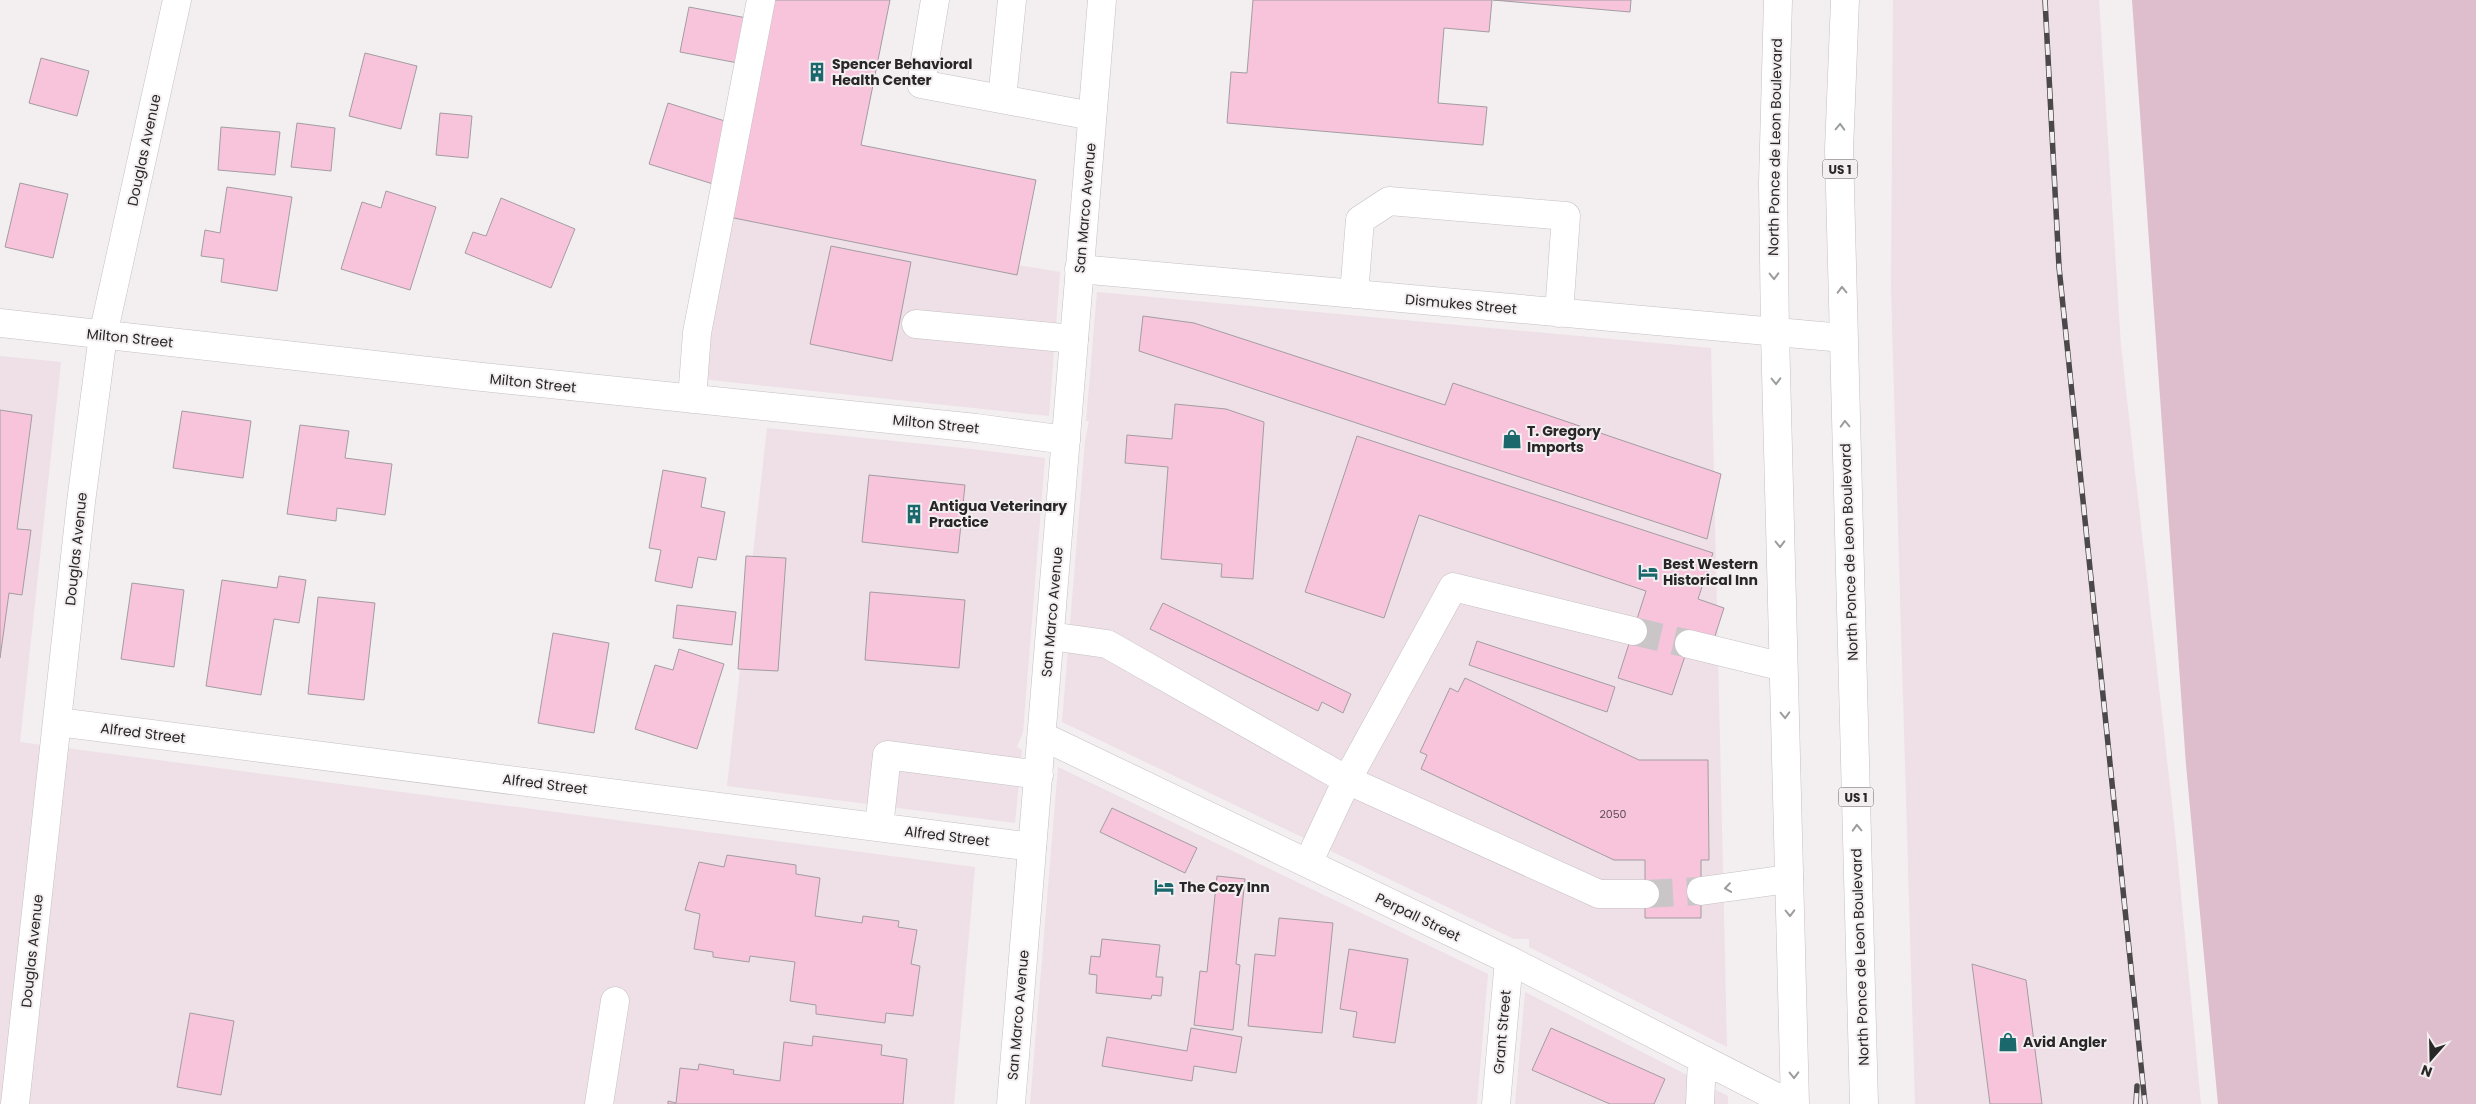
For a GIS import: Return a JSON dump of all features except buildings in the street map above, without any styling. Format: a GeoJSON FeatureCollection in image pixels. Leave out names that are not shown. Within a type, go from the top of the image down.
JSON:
{"type":"FeatureCollection","features":[{"type":"Feature","properties":{"kind":"main road","name":"Douglas Avenue"},"geometry":{"type":"LineString","coordinates":[[14,1104],[81,502],[103,335],[177,0]]}},
{"type":"Feature","properties":{"kind":"main road"},"geometry":{"type":"LineString","coordinates":[[692,399],[697,334],[761,0]]}},
{"type":"Feature","properties":{"kind":"main road"},"geometry":{"type":"LineString","coordinates":[[935,0],[921,84],[1092,116]]}},
{"type":"Feature","properties":{"kind":"main road"},"geometry":{"type":"LineString","coordinates":[[1002,99],[1012,0]]}},
{"type":"Feature","properties":{"kind":"main road","name":"San Marco Avenue"},"geometry":{"type":"LineString","coordinates":[[1011,1104],[1102,0]]}},
{"type":"Feature","properties":{"kind":"main road","name":"North Ponce de Leon Boulevard"},"geometry":{"type":"LineString","coordinates":[[1778,0],[1773,184],[1774,333],[1795,1104]]}},
{"type":"Feature","properties":{"kind":"main road","name":"North Ponce de Leon Boulevard"},"geometry":{"type":"LineString","coordinates":[[1846,0],[1839,150],[1864,1104]]}},
{"type":"Feature","properties":{"kind":"main road"},"geometry":{"type":"LineString","coordinates":[[1354,294],[1360,220],[1390,201],[1566,216],[1559,313]]}},
{"type":"Feature","properties":{"kind":"main road","name":"Dismukes Street"},"geometry":{"type":"LineString","coordinates":[[1080,269],[1843,338]]}},
{"type":"Feature","properties":{"kind":"main road","name":"Milton Street"},"geometry":{"type":"LineString","coordinates":[[0,323],[692,399],[976,428],[1066,440]]}},
{"type":"Feature","properties":{"kind":"main road"},"geometry":{"type":"LineString","coordinates":[[916,324],[1074,339]]}},
{"type":"Feature","properties":{"kind":"main road"},"geometry":{"type":"LineString","coordinates":[[1308,863],[1347,780],[1453,587],[1633,631]]}},
{"type":"Feature","properties":{"kind":"main road"},"geometry":{"type":"LineString","coordinates":[[1050,636],[1107,644],[1347,780],[1599,894],[1645,894]]}},
{"type":"Feature","properties":{"kind":"main road"},"geometry":{"type":"LineString","coordinates":[[1689,644],[1783,666]]}},
{"type":"Feature","properties":{"kind":"main road","name":"Alfred Street"},"geometry":{"type":"LineString","coordinates":[[58,722],[1032,847]]}},
{"type":"Feature","properties":{"kind":"main road","name":"Perpall Street"},"geometry":{"type":"LineString","coordinates":[[1042,736],[1508,960],[1790,1104]]}},
{"type":"Feature","properties":{"kind":"main road"},"geometry":{"type":"LineString","coordinates":[[879,827],[887,755],[1039,775]]}},
{"type":"Feature","properties":{"kind":"main road"},"geometry":{"type":"LineString","coordinates":[[1701,892],[1789,879]]}},
{"type":"Feature","properties":{"kind":"main road","name":"Grant Street"},"geometry":{"type":"LineString","coordinates":[[1496,1104],[1508,960]]}},
{"type":"Feature","properties":{"kind":"main road"},"geometry":{"type":"LineString","coordinates":[[599,1104],[615,1001]]}},
{"type":"Feature","properties":{"kind":"main road"},"geometry":{"type":"LineString","coordinates":[[1700,1104],[1702,1059]]}},
{"type":"Feature","properties":{"kind":"shaded area"},"geometry":{"type":"Polygon","coordinates":[[[1893,0],[2099,0],[2121,346],[2175,832],[2201,1104],[1915,1104],[1891,289],[1893,0]]]}},
{"type":"Feature","properties":{"kind":"shaded area"},"geometry":{"type":"Polygon","coordinates":[[[2132,0],[2476,0],[2476,1104],[2218,1104],[2186,765],[2132,0]]]}},
{"type":"Feature","properties":{"kind":"shaded area"},"geometry":{"type":"Polygon","coordinates":[[[712,214],[1060,272],[1049,416],[683,377],[712,214]]]}},
{"type":"Feature","properties":{"kind":"shaded area"},"geometry":{"type":"Polygon","coordinates":[[[1097,292],[1711,348],[1727,1047],[1529,947],[1529,939],[1514,939],[1062,722],[1085,441],[1089,421],[1086,421],[1097,292]]]}},
{"type":"Feature","properties":{"kind":"shaded area"},"geometry":{"type":"Polygon","coordinates":[[[0,356],[61,362],[20,742],[975,867],[954,1104],[0,1104],[0,356]]]}},
{"type":"Feature","properties":{"kind":"shaded area"},"geometry":{"type":"Polygon","coordinates":[[[767,428],[1045,458],[1023,732],[1017,747],[1022,750],[1015,823],[727,786],[767,428]]]}},
{"type":"Feature","properties":{"kind":"shaded area"},"geometry":{"type":"Polygon","coordinates":[[[1058,767],[1488,974],[1477,1104],[1030,1104],[1058,767]]]}},
{"type":"Feature","properties":{"kind":"shaded area"},"geometry":{"type":"Polygon","coordinates":[[[1525,992],[1728,1096],[1728,1104],[1515,1104],[1525,992]]]}},
{"type":"Feature","properties":{"kind":"tunnel"},"geometry":{"type":"LineString","coordinates":[[1633,631],[1689,644]]}},
{"type":"Feature","properties":{"kind":"tunnel"},"geometry":{"type":"LineString","coordinates":[[1645,894],[1701,891]]}},
{"type":"Feature","properties":{"kind":"railway"},"geometry":{"type":"LineString","coordinates":[[2045,0],[2059,267],[2145,1104]]}},
{"type":"Feature","properties":{"kind":"railway"},"geometry":{"type":"LineString","coordinates":[[2136,1104],[2137,1086]]}},
{"type":"Feature","properties":{"kind":"place","name":"Spencer Behavioral Health Center"},"geometry":{"type":"Point","coordinates":[817,72]}},
{"type":"Feature","properties":{"kind":"place","name":"T. Gregory Imports"},"geometry":{"type":"Point","coordinates":[1512,439]}},
{"type":"Feature","properties":{"kind":"place","name":"Antigua Veterinary Practice"},"geometry":{"type":"Point","coordinates":[914,514]}},
{"type":"Feature","properties":{"kind":"place","name":"Best Western Historical Inn"},"geometry":{"type":"Point","coordinates":[1648,572]}},
{"type":"Feature","properties":{"kind":"place","name":"The Cozy Inn"},"geometry":{"type":"Point","coordinates":[1164,887]}},
{"type":"Feature","properties":{"kind":"place","name":"Avid Angler"},"geometry":{"type":"Point","coordinates":[2008,1042]}}]}
